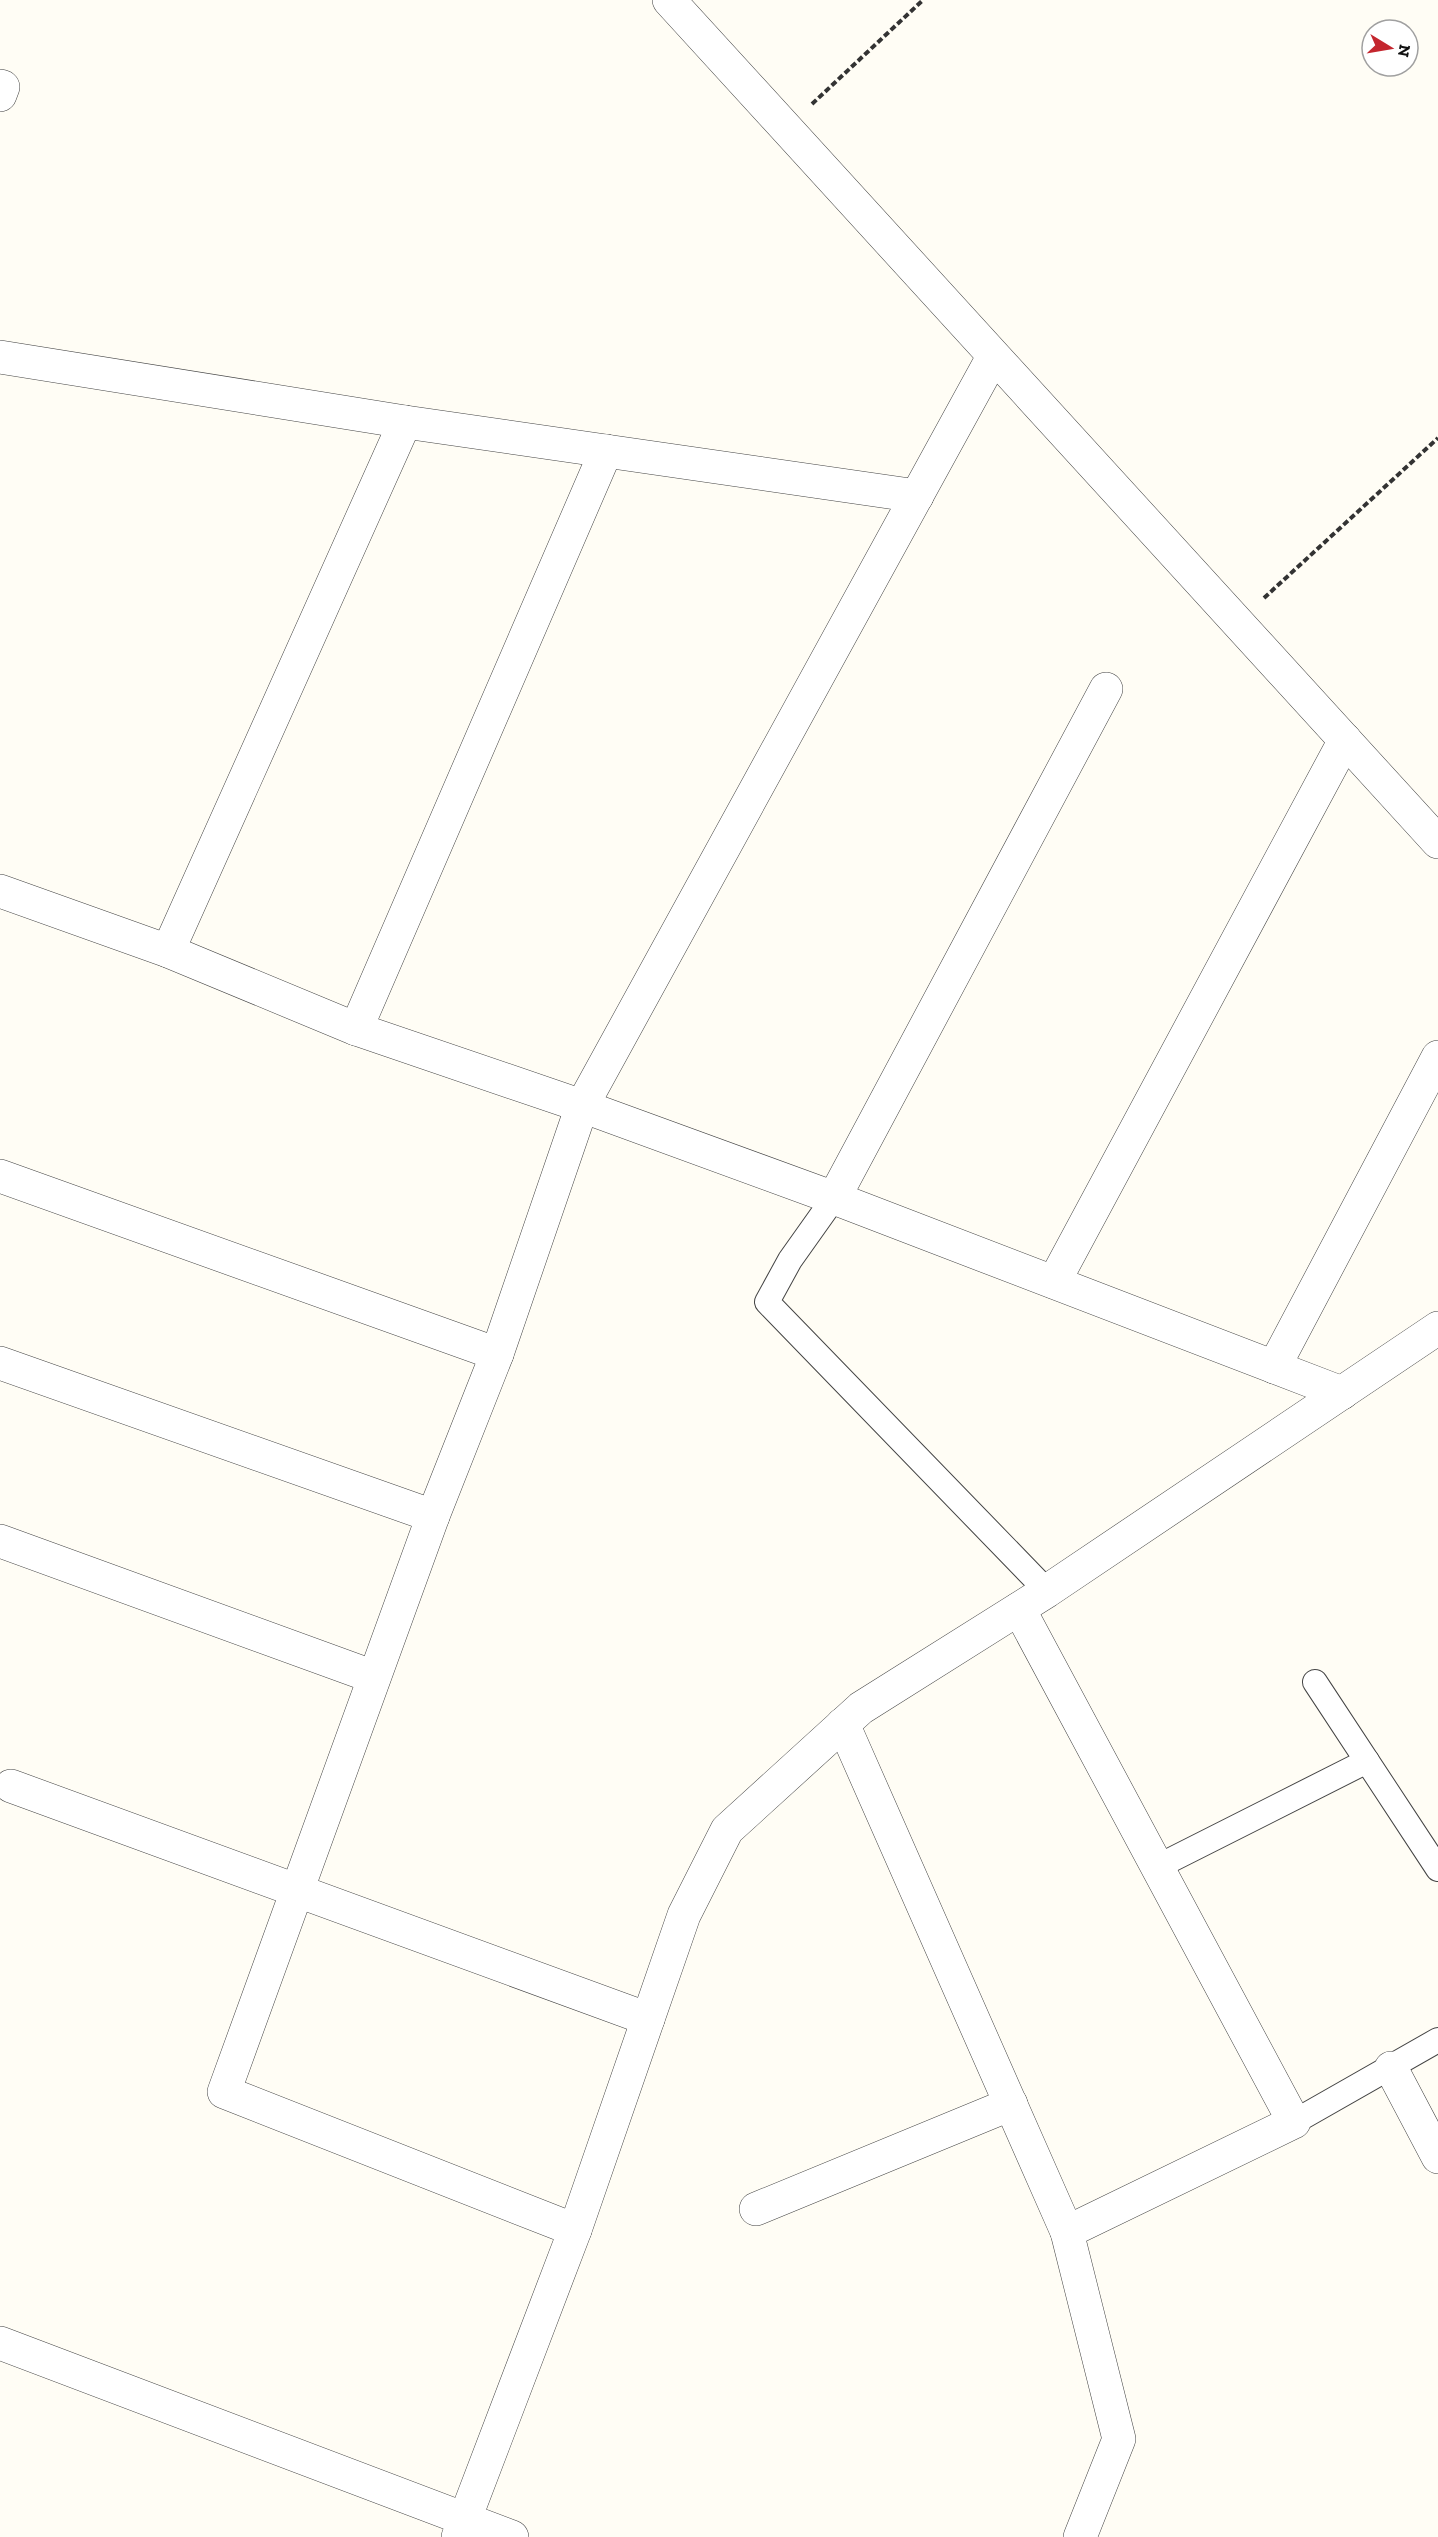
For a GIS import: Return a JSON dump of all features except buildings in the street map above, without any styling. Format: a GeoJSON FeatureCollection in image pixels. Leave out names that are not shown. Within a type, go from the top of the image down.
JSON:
{"type":"FeatureCollection","features":[{"type":"Feature","properties":{"kind":"street"},"geometry":{"type":"LineString","coordinates":[[669,0],[1438,842]]}},
{"type":"Feature","properties":{"kind":"street"},"geometry":{"type":"LineString","coordinates":[[0,86],[3,87],[0,95]]}},
{"type":"Feature","properties":{"kind":"street"},"geometry":{"type":"LineString","coordinates":[[0,357],[405,422],[917,496]]}},
{"type":"Feature","properties":{"kind":"street"},"geometry":{"type":"LineString","coordinates":[[575,2230],[224,2092],[433,1516],[497,1354],[582,1106],[993,357]]}},
{"type":"Feature","properties":{"kind":"street"},"geometry":{"type":"LineString","coordinates":[[168,951],[405,422]]}},
{"type":"Feature","properties":{"kind":"street"},"geometry":{"type":"LineString","coordinates":[[356,1029],[606,450]]}},
{"type":"Feature","properties":{"kind":"street"},"geometry":{"type":"LineString","coordinates":[[834,1198],[1106,688]]}},
{"type":"Feature","properties":{"kind":"street"},"geometry":{"type":"LineString","coordinates":[[1054,1282],[1344,740]]}},
{"type":"Feature","properties":{"kind":"street"},"geometry":{"type":"LineString","coordinates":[[0,891],[168,951],[356,1029],[582,1106],[834,1198],[1342,1393]]}},
{"type":"Feature","properties":{"kind":"street"},"geometry":{"type":"LineString","coordinates":[[1274,1367],[1438,1057]]}},
{"type":"Feature","properties":{"kind":"street"},"geometry":{"type":"LineString","coordinates":[[0,1176],[497,1354]]}},
{"type":"Feature","properties":{"kind":"street"},"geometry":{"type":"LineString","coordinates":[[461,2528],[575,2230],[684,1915],[727,1830],[861,1707],[1047,1591],[1438,1328]]}},
{"type":"Feature","properties":{"kind":"street"},"geometry":{"type":"LineString","coordinates":[[0,1363],[433,1516]]}},
{"type":"Feature","properties":{"kind":"street"},"geometry":{"type":"LineString","coordinates":[[0,1541],[374,1677]]}},
{"type":"Feature","properties":{"kind":"street"},"geometry":{"type":"LineString","coordinates":[[1019,1609],[1294,2122],[1067,2232]]}},
{"type":"Feature","properties":{"kind":"street"},"geometry":{"type":"LineString","coordinates":[[843,1724],[1067,2232],[1119,2439],[1080,2537]]}},
{"type":"Feature","properties":{"kind":"street"},"geometry":{"type":"LineString","coordinates":[[11,1786],[648,2019]]}},
{"type":"Feature","properties":{"kind":"street"},"geometry":{"type":"LineString","coordinates":[[1391,2068],[1438,2157]]}},
{"type":"Feature","properties":{"kind":"street"},"geometry":{"type":"LineString","coordinates":[[756,2209],[1011,2104]]}},
{"type":"Feature","properties":{"kind":"street"},"geometry":{"type":"LineString","coordinates":[[0,2343],[461,2528],[512,2537]]}},
{"type":"Feature","properties":{"kind":"lane"},"geometry":{"type":"LineString","coordinates":[[834,1198],[790,1260],[767,1302],[1047,1591]]}},
{"type":"Feature","properties":{"kind":"lane"},"geometry":{"type":"LineString","coordinates":[[1315,1682],[1438,1869]]}},
{"type":"Feature","properties":{"kind":"lane"},"geometry":{"type":"LineString","coordinates":[[1157,1867],[1367,1761]]}},
{"type":"Feature","properties":{"kind":"lane"},"geometry":{"type":"LineString","coordinates":[[1294,2122],[1438,2040]]}},
{"type":"Feature","properties":{"kind":"path"},"geometry":{"type":"LineString","coordinates":[[786,129],[922,0]]}},
{"type":"Feature","properties":{"kind":"path"},"geometry":{"type":"LineString","coordinates":[[1237,623],[1438,438]]}}]}
